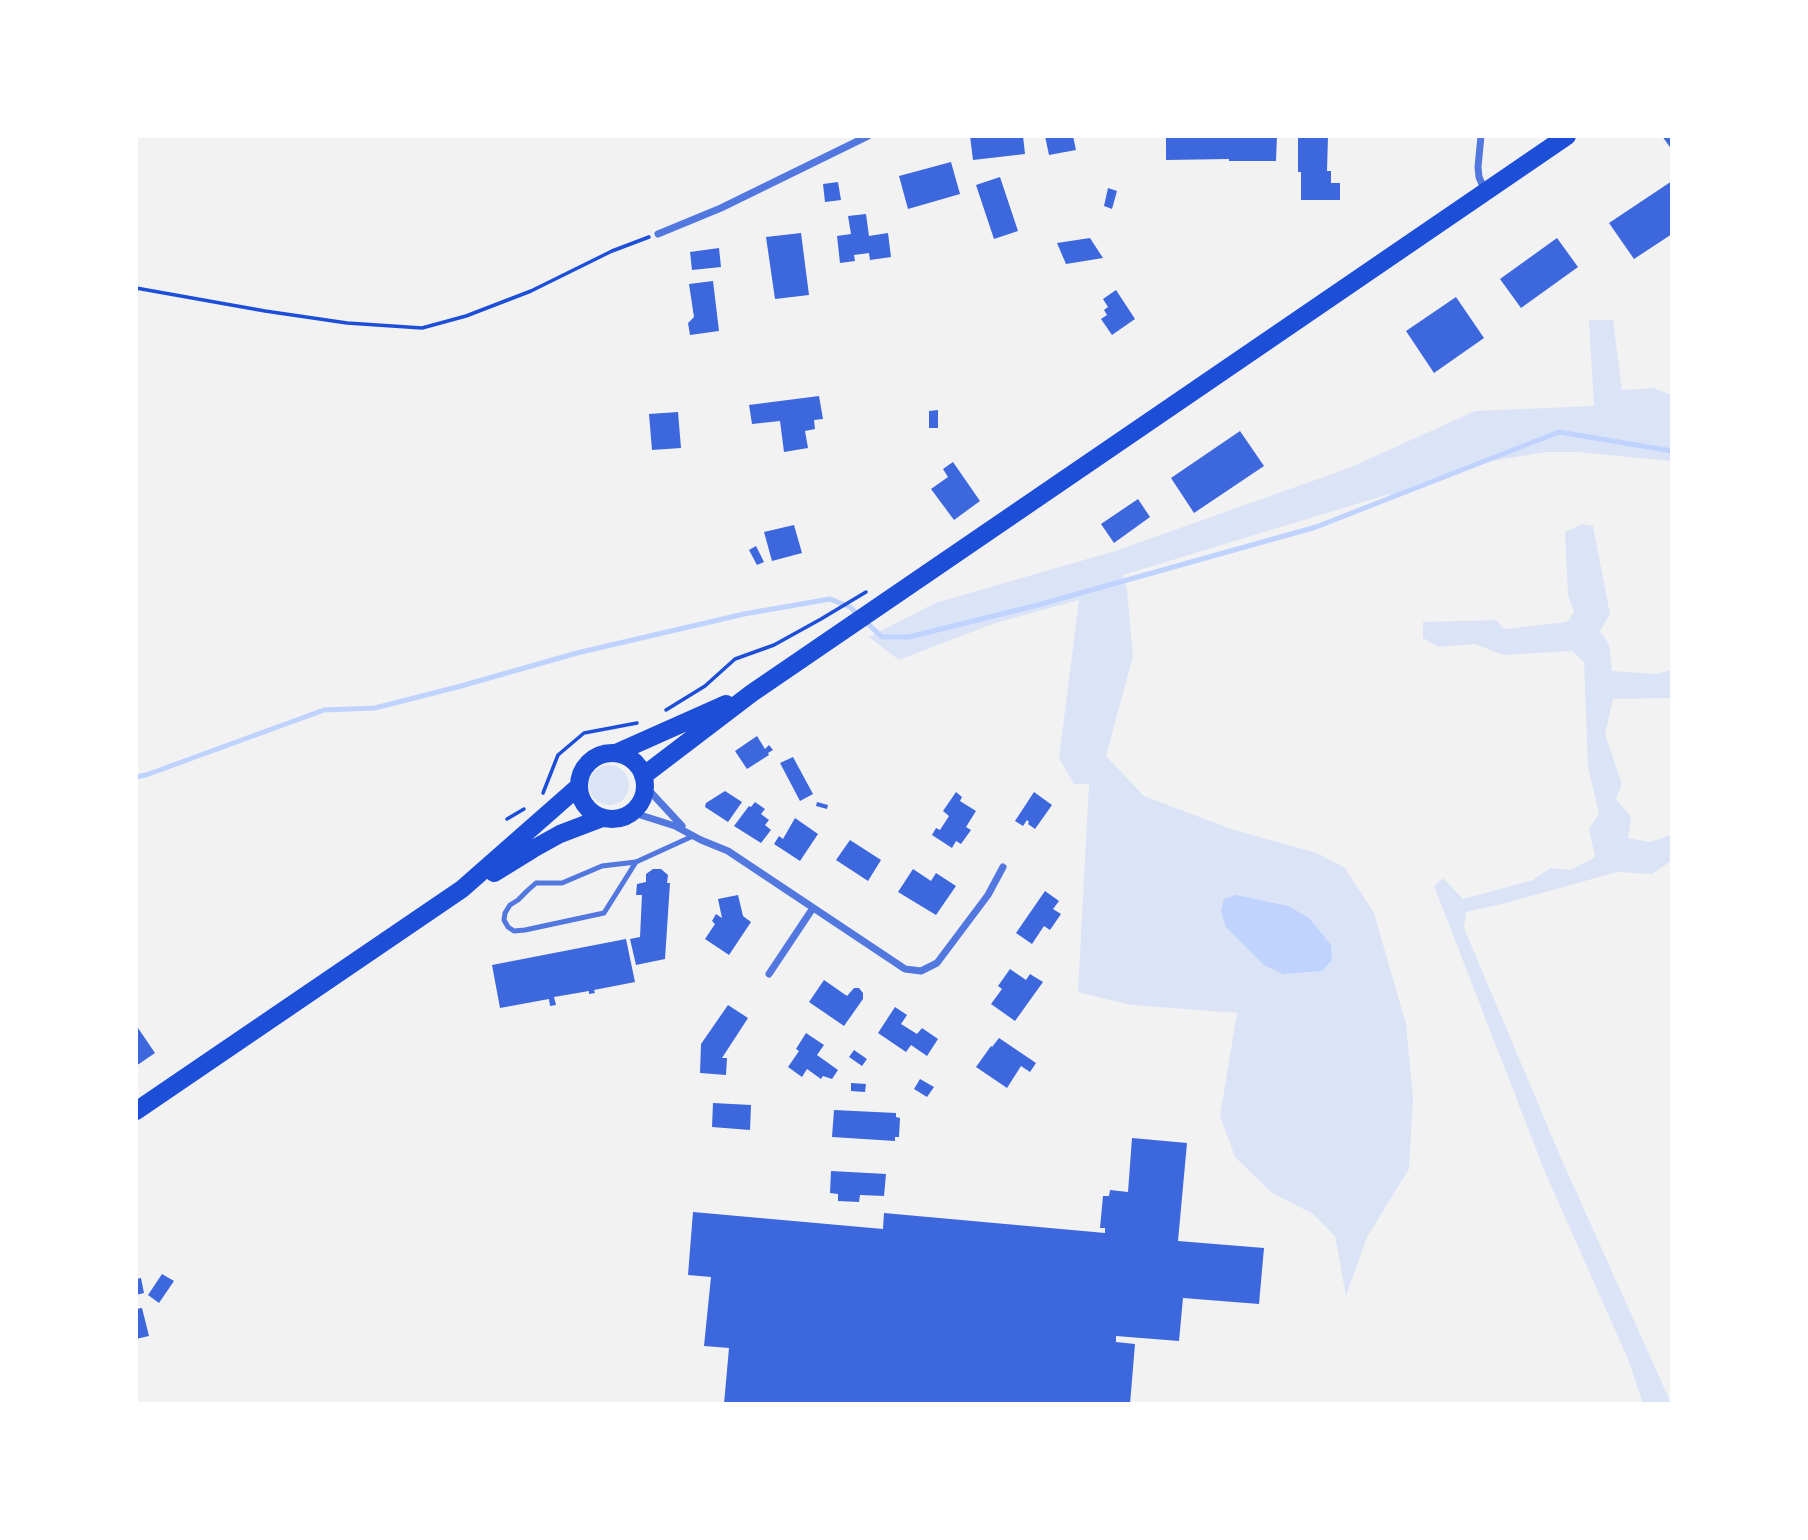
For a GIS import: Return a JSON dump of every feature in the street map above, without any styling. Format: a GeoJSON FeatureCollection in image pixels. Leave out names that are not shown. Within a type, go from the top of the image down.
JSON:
{"type":"FeatureCollection","features":[{"type":"Feature","properties":{"kind":"main road"},"geometry":{"type":"LineString","coordinates":[[644,781],[752,693],[1567,136]]}},
{"type":"Feature","properties":{"kind":"main road"},"geometry":{"type":"LineString","coordinates":[[616,753],[625,755],[639,767],[644,781],[643,796],[631,813],[612,819],[602,818],[586,806],[578,788],[582,771],[593,758],[616,753],[752,693]]}},
{"type":"Feature","properties":{"kind":"main road"},"geometry":{"type":"LineString","coordinates":[[136,1111],[463,889],[578,788]]}},
{"type":"Feature","properties":{"kind":"main road"},"geometry":{"type":"LineString","coordinates":[[463,889],[498,872],[560,834],[602,818]]}},
{"type":"Feature","properties":{"kind":"street"},"geometry":{"type":"LineString","coordinates":[[658,234],[721,208],[869,136]]}},
{"type":"Feature","properties":{"kind":"street"},"geometry":{"type":"LineString","coordinates":[[1481,136],[1478,167],[1486,192]]}},
{"type":"Feature","properties":{"kind":"street"},"geometry":{"type":"LineString","coordinates":[[644,781],[679,824],[694,836]]}},
{"type":"Feature","properties":{"kind":"street"},"geometry":{"type":"LineString","coordinates":[[631,813],[675,826],[727,851],[905,969],[921,971],[937,963],[988,895],[1003,867]]}},
{"type":"Feature","properties":{"kind":"street"},"geometry":{"type":"LineString","coordinates":[[769,974],[813,908]]}},
{"type":"Feature","properties":{"kind":"lane"},"geometry":{"type":"LineString","coordinates":[[636,862],[604,913],[514,931],[508,928],[504,920],[510,905],[536,883],[562,883],[602,866],[636,862],[694,836]]}},
{"type":"Feature","properties":{"kind":"path"},"geometry":{"type":"LineString","coordinates":[[136,288],[333,321],[422,328],[466,316],[531,291],[612,251],[658,234]]}},
{"type":"Feature","properties":{"kind":"path"},"geometry":{"type":"LineString","coordinates":[[735,659],[774,645],[856,597]]}},
{"type":"Feature","properties":{"kind":"shaded area"},"geometry":{"type":"Polygon","coordinates":[[[1589,320],[1613,320],[1622,390],[1654,388],[1671,395],[1671,461],[1577,452],[1546,452],[1485,462],[1421,483],[1395,495],[1386,495],[1123,575],[1127,590],[1133,656],[1106,756],[1144,796],[1234,830],[1317,853],[1345,868],[1374,913],[1406,1024],[1413,1097],[1409,1169],[1367,1237],[1346,1296],[1335,1236],[1313,1214],[1272,1193],[1235,1157],[1220,1116],[1237,1013],[1131,1005],[1078,992],[1089,784],[1074,784],[1059,758],[1079,600],[995,623],[899,660],[869,637],[935,603],[1115,551],[1349,468],[1475,411],[1594,406],[1589,320]]]}},
{"type":"Feature","properties":{"kind":"shaded area"},"geometry":{"type":"Polygon","coordinates":[[[1582,524],[1593,526],[1610,614],[1600,631],[1609,644],[1612,671],[1656,674],[1671,670],[1671,698],[1613,699],[1605,734],[1622,784],[1616,799],[1631,817],[1628,838],[1650,842],[1671,835],[1671,861],[1652,874],[1617,872],[1466,912],[1464,928],[1561,1158],[1671,1403],[1643,1403],[1628,1359],[1545,1172],[1434,886],[1443,878],[1463,899],[1533,880],[1550,868],[1570,870],[1595,857],[1589,829],[1599,814],[1588,767],[1584,662],[1572,651],[1503,655],[1475,644],[1438,647],[1423,638],[1423,622],[1496,620],[1504,629],[1567,622],[1574,612],[1568,595],[1565,532],[1582,524]]]}},
{"type":"Feature","properties":{"kind":"shaded area"},"geometry":{"type":"Polygon","coordinates":[[[609,765],[623,771],[629,785],[623,799],[609,805],[595,799],[589,785],[595,771],[609,765]]]}},
{"type":"Feature","properties":{"kind":"water"},"geometry":{"type":"Polygon","coordinates":[[[1236,895],[1288,906],[1309,918],[1331,945],[1332,960],[1322,971],[1283,974],[1264,965],[1226,927],[1221,911],[1224,899],[1236,895]]]}},
{"type":"Feature","properties":{"kind":"building"},"geometry":{"type":"Polygon","coordinates":[[[970,136],[1023,136],[1025,154],[973,160],[970,136]]]}},
{"type":"Feature","properties":{"kind":"building"},"geometry":{"type":"Polygon","coordinates":[[[1045,136],[1073,136],[1076,150],[1049,155],[1045,136]]]}},
{"type":"Feature","properties":{"kind":"building"},"geometry":{"type":"Polygon","coordinates":[[[1166,136],[1277,136],[1276,161],[1166,160],[1166,136]]]}},
{"type":"Feature","properties":{"kind":"building"},"geometry":{"type":"Polygon","coordinates":[[[1298,136],[1328,136],[1327,171],[1331,171],[1331,183],[1340,183],[1340,200],[1301,200],[1298,136]]]}},
{"type":"Feature","properties":{"kind":"building"},"geometry":{"type":"Polygon","coordinates":[[[1662,136],[1672,136],[1672,150],[1662,136]]]}},
{"type":"Feature","properties":{"kind":"building"},"geometry":{"type":"Polygon","coordinates":[[[951,162],[960,194],[908,209],[899,176],[951,162]]]}},
{"type":"Feature","properties":{"kind":"building"},"geometry":{"type":"Polygon","coordinates":[[[1000,177],[1018,231],[994,239],[976,185],[1000,177]]]}},
{"type":"Feature","properties":{"kind":"building"},"geometry":{"type":"Polygon","coordinates":[[[1672,181],[1672,234],[1634,259],[1609,223],[1672,181]]]}},
{"type":"Feature","properties":{"kind":"building"},"geometry":{"type":"Polygon","coordinates":[[[838,182],[841,200],[825,202],[823,184],[838,182]]]}},
{"type":"Feature","properties":{"kind":"building"},"geometry":{"type":"Polygon","coordinates":[[[1108,188],[1117,191],[1112,209],[1104,206],[1108,188]]]}},
{"type":"Feature","properties":{"kind":"building"},"geometry":{"type":"Polygon","coordinates":[[[866,214],[869,236],[888,233],[891,257],[870,260],[869,253],[854,255],[855,261],[840,263],[837,236],[851,234],[848,216],[866,214]]]}},
{"type":"Feature","properties":{"kind":"building"},"geometry":{"type":"Polygon","coordinates":[[[801,233],[809,295],[775,299],[766,237],[801,233]]]}},
{"type":"Feature","properties":{"kind":"building"},"geometry":{"type":"Polygon","coordinates":[[[1090,238],[1103,258],[1066,264],[1057,243],[1090,238]]]}},
{"type":"Feature","properties":{"kind":"building"},"geometry":{"type":"Polygon","coordinates":[[[1557,238],[1578,267],[1521,308],[1500,279],[1557,238]]]}},
{"type":"Feature","properties":{"kind":"building"},"geometry":{"type":"Polygon","coordinates":[[[719,248],[721,267],[692,270],[690,252],[719,248]]]}},
{"type":"Feature","properties":{"kind":"building"},"geometry":{"type":"Polygon","coordinates":[[[713,281],[719,331],[690,335],[688,323],[694,317],[689,284],[713,281]]]}},
{"type":"Feature","properties":{"kind":"building"},"geometry":{"type":"Polygon","coordinates":[[[1116,290],[1135,319],[1112,335],[1101,319],[1107,315],[1104,310],[1108,307],[1103,299],[1116,290]]]}},
{"type":"Feature","properties":{"kind":"building"},"geometry":{"type":"Polygon","coordinates":[[[1456,297],[1484,338],[1434,373],[1406,331],[1456,297]]]}},
{"type":"Feature","properties":{"kind":"building"},"geometry":{"type":"Polygon","coordinates":[[[819,396],[823,419],[814,420],[815,429],[805,431],[808,448],[784,452],[780,421],[752,424],[749,405],[819,396]]]}},
{"type":"Feature","properties":{"kind":"building"},"geometry":{"type":"Polygon","coordinates":[[[938,410],[938,428],[929,428],[929,411],[938,410]]]}},
{"type":"Feature","properties":{"kind":"building"},"geometry":{"type":"Polygon","coordinates":[[[678,412],[681,448],[652,450],[649,414],[678,412]]]}},
{"type":"Feature","properties":{"kind":"building"},"geometry":{"type":"Polygon","coordinates":[[[1240,431],[1264,466],[1194,513],[1171,478],[1240,431]]]}},
{"type":"Feature","properties":{"kind":"building"},"geometry":{"type":"Polygon","coordinates":[[[953,462],[980,501],[954,520],[931,489],[948,477],[943,469],[953,462]]]}},
{"type":"Feature","properties":{"kind":"building"},"geometry":{"type":"Polygon","coordinates":[[[1138,499],[1150,517],[1114,543],[1101,524],[1138,499]]]}},
{"type":"Feature","properties":{"kind":"building"},"geometry":{"type":"Polygon","coordinates":[[[794,525],[802,553],[772,561],[764,532],[794,525]]]}},
{"type":"Feature","properties":{"kind":"building"},"geometry":{"type":"Polygon","coordinates":[[[756,546],[764,562],[757,565],[749,550],[756,546]]]}},
{"type":"Feature","properties":{"kind":"building"},"geometry":{"type":"Polygon","coordinates":[[[757,736],[765,749],[769,745],[773,750],[747,769],[735,751],[757,736]]]}},
{"type":"Feature","properties":{"kind":"building"},"geometry":{"type":"Polygon","coordinates":[[[793,757],[813,794],[800,801],[780,763],[793,757]]]}},
{"type":"Feature","properties":{"kind":"building"},"geometry":{"type":"Polygon","coordinates":[[[725,791],[742,802],[728,822],[705,807],[706,803],[725,791]]]}},
{"type":"Feature","properties":{"kind":"building"},"geometry":{"type":"Polygon","coordinates":[[[956,792],[962,797],[960,801],[976,811],[966,827],[971,830],[961,844],[956,841],[952,848],[932,835],[936,828],[940,830],[949,816],[943,811],[956,792]]]}},
{"type":"Feature","properties":{"kind":"building"},"geometry":{"type":"Polygon","coordinates":[[[1034,792],[1052,805],[1035,829],[1027,820],[1023,826],[1015,821],[1034,792]]]}},
{"type":"Feature","properties":{"kind":"building"},"geometry":{"type":"Polygon","coordinates":[[[755,802],[765,809],[761,814],[769,820],[765,825],[771,830],[761,843],[734,826],[755,802]]]}},
{"type":"Feature","properties":{"kind":"building"},"geometry":{"type":"Polygon","coordinates":[[[817,802],[828,805],[827,809],[816,806],[817,802]]]}},
{"type":"Feature","properties":{"kind":"building"},"geometry":{"type":"Polygon","coordinates":[[[795,818],[818,834],[800,861],[774,844],[779,836],[783,839],[795,818]]]}},
{"type":"Feature","properties":{"kind":"building"},"geometry":{"type":"Polygon","coordinates":[[[850,840],[881,860],[868,881],[836,860],[850,840]]]}},
{"type":"Feature","properties":{"kind":"building"},"geometry":{"type":"Polygon","coordinates":[[[653,869],[661,869],[668,875],[667,883],[670,883],[665,959],[636,965],[630,939],[640,937],[642,895],[636,895],[637,884],[646,882],[646,874],[653,869]]]}},
{"type":"Feature","properties":{"kind":"building"},"geometry":{"type":"Polygon","coordinates":[[[913,869],[931,881],[936,873],[956,886],[936,915],[898,892],[913,869]]]}},
{"type":"Feature","properties":{"kind":"building"},"geometry":{"type":"Polygon","coordinates":[[[1045,891],[1059,901],[1053,909],[1061,914],[1050,930],[1044,926],[1032,944],[1016,933],[1045,891]]]}},
{"type":"Feature","properties":{"kind":"building"},"geometry":{"type":"Polygon","coordinates":[[[738,895],[743,916],[751,922],[729,955],[705,939],[715,924],[712,921],[716,914],[722,918],[718,899],[738,895]]]}},
{"type":"Feature","properties":{"kind":"building"},"geometry":{"type":"Polygon","coordinates":[[[626,939],[635,982],[594,990],[595,993],[589,994],[589,991],[554,997],[556,1005],[550,1006],[549,999],[500,1008],[492,965],[626,939]]]}},
{"type":"Feature","properties":{"kind":"building"},"geometry":{"type":"Polygon","coordinates":[[[1010,969],[1026,980],[1030,974],[1043,982],[1015,1021],[991,1004],[1002,989],[998,986],[1010,969]]]}},
{"type":"Feature","properties":{"kind":"building"},"geometry":{"type":"Polygon","coordinates":[[[824,980],[847,996],[854,988],[859,988],[863,993],[863,999],[844,1026],[809,1002],[824,980]]]}},
{"type":"Feature","properties":{"kind":"building"},"geometry":{"type":"Polygon","coordinates":[[[728,1005],[748,1018],[722,1058],[727,1058],[726,1075],[700,1073],[701,1044],[728,1005]]]}},
{"type":"Feature","properties":{"kind":"building"},"geometry":{"type":"Polygon","coordinates":[[[895,1007],[907,1015],[901,1024],[917,1034],[922,1028],[938,1039],[927,1056],[911,1045],[906,1052],[878,1033],[895,1007]]]}},
{"type":"Feature","properties":{"kind":"building"},"geometry":{"type":"Polygon","coordinates":[[[136,1025],[155,1053],[136,1066],[136,1025]]]}},
{"type":"Feature","properties":{"kind":"building"},"geometry":{"type":"Polygon","coordinates":[[[806,1033],[824,1045],[817,1055],[838,1070],[832,1079],[823,1076],[821,1079],[807,1069],[802,1077],[788,1067],[799,1051],[796,1049],[806,1033]]]}},
{"type":"Feature","properties":{"kind":"building"},"geometry":{"type":"Polygon","coordinates":[[[999,1038],[1036,1063],[1030,1072],[1021,1066],[1007,1088],[976,1067],[999,1038]]]}},
{"type":"Feature","properties":{"kind":"building"},"geometry":{"type":"Polygon","coordinates":[[[854,1050],[867,1059],[862,1066],[849,1057],[854,1050]]]}},
{"type":"Feature","properties":{"kind":"building"},"geometry":{"type":"Polygon","coordinates":[[[920,1079],[934,1087],[927,1097],[914,1089],[920,1079]]]}},
{"type":"Feature","properties":{"kind":"building"},"geometry":{"type":"Polygon","coordinates":[[[851,1083],[866,1084],[865,1092],[851,1091],[851,1083]]]}},
{"type":"Feature","properties":{"kind":"building"},"geometry":{"type":"Polygon","coordinates":[[[713,1103],[751,1105],[750,1130],[712,1127],[713,1103]]]}},
{"type":"Feature","properties":{"kind":"building"},"geometry":{"type":"Polygon","coordinates":[[[834,1110],[896,1113],[896,1117],[900,1118],[899,1137],[895,1137],[895,1141],[832,1137],[834,1110]]]}},
{"type":"Feature","properties":{"kind":"building"},"geometry":{"type":"Polygon","coordinates":[[[1132,1138],[1187,1143],[1178,1241],[1264,1248],[1259,1304],[1183,1298],[1179,1341],[1116,1336],[1116,1342],[1135,1344],[1130,1404],[724,1404],[729,1348],[704,1346],[711,1277],[688,1275],[693,1212],[883,1229],[884,1213],[1105,1233],[1105,1228],[1100,1228],[1103,1196],[1109,1196],[1110,1190],[1128,1192],[1132,1138]]]}},
{"type":"Feature","properties":{"kind":"building"},"geometry":{"type":"Polygon","coordinates":[[[831,1171],[886,1174],[884,1196],[860,1195],[859,1202],[838,1201],[838,1194],[830,1193],[831,1171]]]}},
{"type":"Feature","properties":{"kind":"building"},"geometry":{"type":"Polygon","coordinates":[[[162,1274],[174,1281],[159,1303],[148,1295],[162,1274]]]}},
{"type":"Feature","properties":{"kind":"building"},"geometry":{"type":"Polygon","coordinates":[[[141,1278],[144,1293],[136,1295],[136,1279],[141,1278]]]}},
{"type":"Feature","properties":{"kind":"building"},"geometry":{"type":"Polygon","coordinates":[[[142,1308],[149,1336],[136,1339],[136,1309],[142,1308]]]}},
{"type":"Feature","properties":{"kind":"waterway"},"geometry":{"type":"LineString","coordinates":[[136,777],[324,710],[375,708],[577,653],[744,614],[830,599],[850,607],[882,637],[909,637],[1038,605],[1316,527],[1559,432],[1672,451]]}}]}
